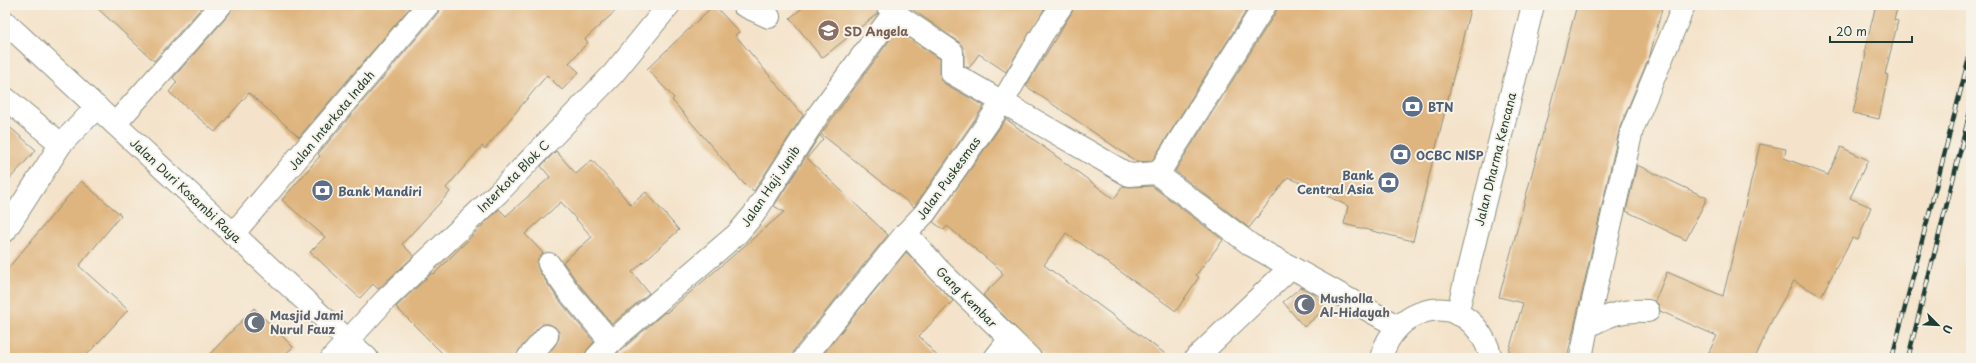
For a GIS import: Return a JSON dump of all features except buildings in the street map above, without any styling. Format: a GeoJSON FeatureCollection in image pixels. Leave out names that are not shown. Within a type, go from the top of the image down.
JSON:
{"type":"FeatureCollection","features":[{"type":"Feature","properties":{"kind":"street"},"geometry":{"type":"LineString","coordinates":[[115,124],[221,5]]}},
{"type":"Feature","properties":{"kind":"street","name":"Jalan Interkota Indah"},"geometry":{"type":"LineString","coordinates":[[233,234],[428,5]]}},
{"type":"Feature","properties":{"kind":"street","name":"Interkota Blok C"},"geometry":{"type":"LineString","coordinates":[[332,358],[385,300],[498,193],[607,80],[669,5]]}},
{"type":"Feature","properties":{"kind":"street"},"geometry":{"type":"LineString","coordinates":[[743,5],[769,17]]}},
{"type":"Feature","properties":{"kind":"street","name":"Jalan Puskesmas"},"geometry":{"type":"LineString","coordinates":[[804,358],[906,232],[926,213],[1003,101],[1042,33],[1062,5]]}},
{"type":"Feature","properties":{"kind":"street"},"geometry":{"type":"LineString","coordinates":[[890,9],[952,52],[952,73],[1003,101],[1129,175],[1156,173],[1160,170],[1265,5]]}},
{"type":"Feature","properties":{"kind":"street","name":"Jalan Dharma Kencana"},"geometry":{"type":"LineString","coordinates":[[1456,314],[1533,5]]}},
{"type":"Feature","properties":{"kind":"street"},"geometry":{"type":"LineString","coordinates":[[1581,358],[1632,130],[1684,5]]}},
{"type":"Feature","properties":{"kind":"street","name":"Jalan Haji Junib"},"geometry":{"type":"LineString","coordinates":[[596,358],[611,342],[738,233],[754,214],[818,115],[890,9]]}},
{"type":"Feature","properties":{"kind":"street","name":"Jalan Duri Kosambi Raya"},"geometry":{"type":"LineString","coordinates":[[5,22],[368,358]]}},
{"type":"Feature","properties":{"kind":"street"},"geometry":{"type":"LineString","coordinates":[[5,98],[61,144]]}},
{"type":"Feature","properties":{"kind":"street"},"geometry":{"type":"LineString","coordinates":[[5,231],[61,144],[97,107]]}},
{"type":"Feature","properties":{"kind":"street"},"geometry":{"type":"LineString","coordinates":[[1156,173],[1251,245],[1397,326]]}},
{"type":"Feature","properties":{"kind":"street","name":"Gang Kembar"},"geometry":{"type":"LineString","coordinates":[[906,232],[938,270],[1030,358]]}},
{"type":"Feature","properties":{"kind":"street"},"geometry":{"type":"LineString","coordinates":[[549,264],[568,291],[611,342]]}},
{"type":"Feature","properties":{"kind":"street"},"geometry":{"type":"LineString","coordinates":[[1196,358],[1291,267]]}},
{"type":"Feature","properties":{"kind":"street"},"geometry":{"type":"LineString","coordinates":[[1381,358],[1389,336],[1397,326],[1407,318],[1419,313],[1444,310],[1456,314],[1478,328],[1490,350],[1490,358]]}},
{"type":"Feature","properties":{"kind":"street"},"geometry":{"type":"LineString","coordinates":[[1587,327],[1605,317],[1630,310],[1648,311]]}},
{"type":"Feature","properties":{"kind":"street"},"geometry":{"type":"LineString","coordinates":[[528,358],[547,336]]}},
{"type":"Feature","properties":{"kind":"street"},"geometry":{"type":"LineString","coordinates":[[995,358],[1010,339]]}},
{"type":"Feature","properties":{"kind":"railway"},"geometry":{"type":"LineString","coordinates":[[1892,358],[1971,50]]}},
{"type":"Feature","properties":{"kind":"railway"},"geometry":{"type":"LineString","coordinates":[[1908,358],[1971,108]]}},
{"type":"Feature","properties":{"kind":"place","name":"SD Angela"},"geometry":{"type":"Point","coordinates":[828,31]}},
{"type":"Feature","properties":{"kind":"place","name":"BTN"},"geometry":{"type":"Point","coordinates":[1412,107]}},
{"type":"Feature","properties":{"kind":"place","name":"OCBC NISP"},"geometry":{"type":"Point","coordinates":[1401,155]}},
{"type":"Feature","properties":{"kind":"place","name":"Bank Central Asia"},"geometry":{"type":"Point","coordinates":[1389,182]}},
{"type":"Feature","properties":{"kind":"place","name":"Bank Mandiri"},"geometry":{"type":"Point","coordinates":[322,191]}},
{"type":"Feature","properties":{"kind":"place","name":"Musholla Al-Hidayah"},"geometry":{"type":"Point","coordinates":[1304,305]}},
{"type":"Feature","properties":{"kind":"place","name":"Masjid Jami Nurul Fauz"},"geometry":{"type":"Point","coordinates":[254,322]}}]}
